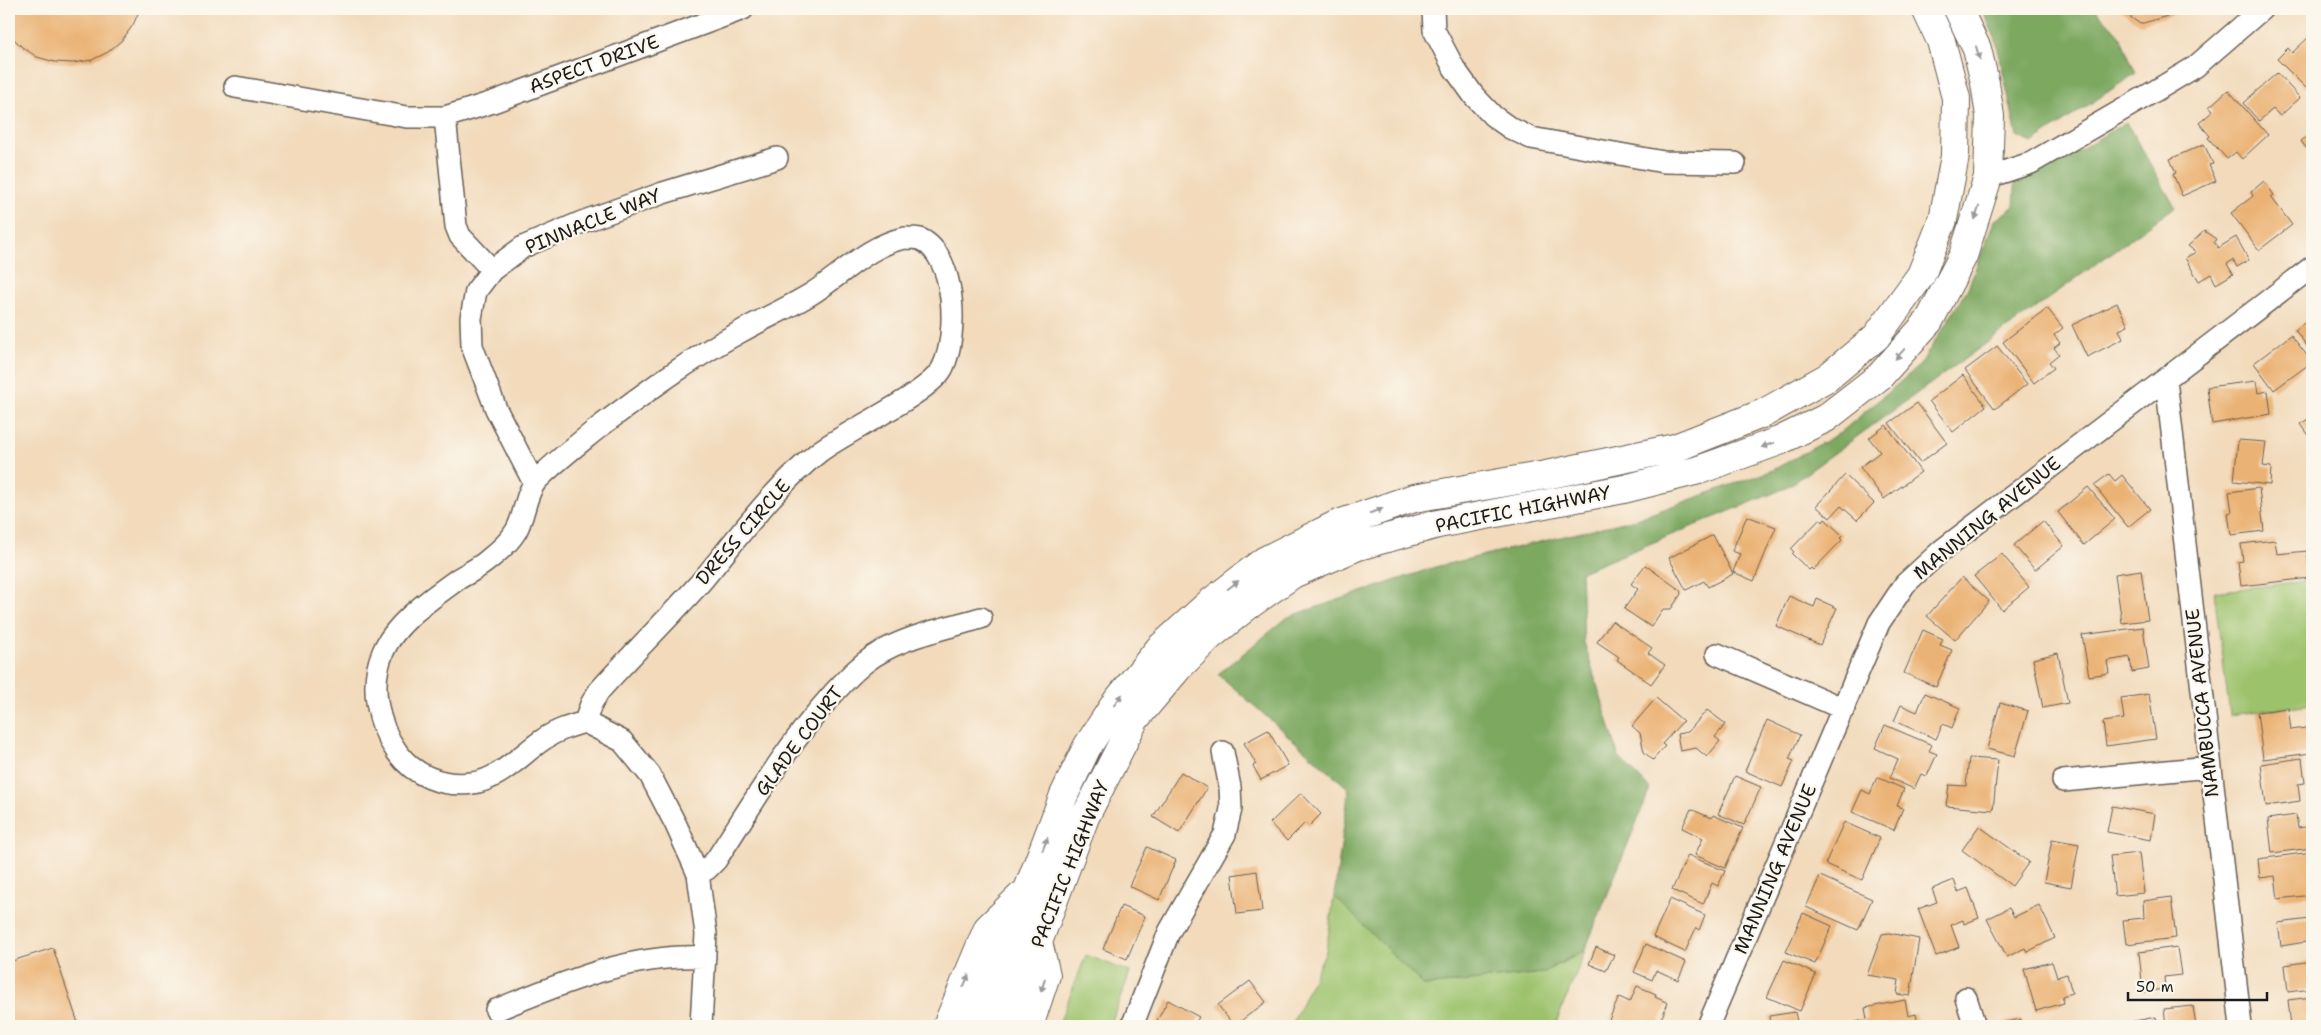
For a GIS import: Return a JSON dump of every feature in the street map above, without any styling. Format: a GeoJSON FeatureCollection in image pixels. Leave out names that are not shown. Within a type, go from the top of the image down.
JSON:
{"type":"FeatureCollection","features":[{"type":"Feature","properties":{"kind":"highway","name":"PACIFIC HIGHWAY"},"geometry":{"type":"LineString","coordinates":[[976,1026],[1064,795],[1086,747],[1117,701],[1159,649],[1211,602],[1264,561],[1336,524],[1414,498],[1546,475],[1675,448],[1764,413],[1828,377],[1876,337],[1921,275],[1943,220],[1955,156],[1956,98],[1941,41],[1926,9]]}},
{"type":"Feature","properties":{"kind":"highway","name":"PACIFIC HIGHWAY"},"geometry":{"type":"LineString","coordinates":[[1003,1026],[1038,942],[1085,817],[1136,719],[1178,668],[1210,636],[1293,574],[1358,546],[1438,524],[1624,489],[1699,470],[1779,441],[1826,418],[1880,376],[1930,321],[1963,256],[1988,177],[1990,116],[1985,83],[1977,49],[1958,9]]}},
{"type":"Feature","properties":{"kind":"highway"},"geometry":{"type":"LineString","coordinates":[[948,1026],[988,928],[1027,889]]}},
{"type":"Feature","properties":{"kind":"highway"},"geometry":{"type":"LineString","coordinates":[[1029,1026],[1046,975],[1038,942]]}},
{"type":"Feature","properties":{"kind":"street","name":"ASPECT DRIVE"},"geometry":{"type":"LineString","coordinates":[[235,87],[407,117],[445,117],[493,102],[743,9]]}},
{"type":"Feature","properties":{"kind":"street"},"geometry":{"type":"LineString","coordinates":[[1433,9],[1434,30],[1454,68],[1487,109],[1510,128],[1531,138],[1664,162],[1734,163]]}},
{"type":"Feature","properties":{"kind":"street"},"geometry":{"type":"LineString","coordinates":[[1988,177],[2031,163],[2195,67],[2262,9]]}},
{"type":"Feature","properties":{"kind":"street"},"geometry":{"type":"LineString","coordinates":[[445,117],[456,226],[460,236],[492,270]]}},
{"type":"Feature","properties":{"kind":"street","name":"PINNACLE WAY"},"geometry":{"type":"LineString","coordinates":[[534,483],[496,409],[472,346],[471,318],[476,290],[492,270],[523,248],[582,222],[663,192],[777,158]]}},
{"type":"Feature","properties":{"kind":"street","name":"DRESS CIRCLE"},"geometry":{"type":"LineString","coordinates":[[905,238],[920,239],[938,256],[944,265],[948,280],[953,330],[943,368],[930,384],[820,452],[768,499],[692,592],[599,691],[591,704],[585,722],[562,729],[544,738],[499,773],[474,783],[452,784],[425,777],[406,764],[391,743],[380,717],[375,679],[383,651],[398,628],[458,580],[488,560],[516,532],[534,483],[563,456],[683,367],[739,332],[781,312],[814,292],[878,246],[905,238]]}},
{"type":"Feature","properties":{"kind":"street","name":"MANNING AVENUE"},"geometry":{"type":"LineString","coordinates":[[1708,1026],[1879,623],[1904,584],[1942,550],[2312,267]]}},
{"type":"Feature","properties":{"kind":"street","name":"NAMBUCCA AVENUE"},"geometry":{"type":"LineString","coordinates":[[2166,380],[2209,767],[2241,1026]]}},
{"type":"Feature","properties":{"kind":"street","name":"GLADE COURT"},"geometry":{"type":"LineString","coordinates":[[698,874],[707,869],[716,860],[780,762],[815,714],[857,668],[876,655],[906,641],[981,618]]}},
{"type":"Feature","properties":{"kind":"street"},"geometry":{"type":"LineString","coordinates":[[1717,654],[1844,709]]}},
{"type":"Feature","properties":{"kind":"street"},"geometry":{"type":"LineString","coordinates":[[585,722],[622,741],[650,775],[676,825],[698,874],[703,905],[705,957],[701,1026]]}},
{"type":"Feature","properties":{"kind":"street"},"geometry":{"type":"LineString","coordinates":[[1132,1026],[1169,932],[1226,834],[1231,809],[1230,787],[1223,752]]}},
{"type":"Feature","properties":{"kind":"street"},"geometry":{"type":"LineString","coordinates":[[2063,781],[2209,767]]}},
{"type":"Feature","properties":{"kind":"street"},"geometry":{"type":"LineString","coordinates":[[496,1010],[566,982],[619,966],[655,958],[705,957]]}},
{"type":"Feature","properties":{"kind":"street"},"geometry":{"type":"LineString","coordinates":[[1966,998],[1974,1026]]}},
{"type":"Feature","properties":{"kind":"green space"},"geometry":{"type":"Polygon","coordinates":[[[1982,9],[2095,9],[2120,36],[2136,73],[2032,143],[2017,136],[1996,40],[1982,9]]]}},
{"type":"Feature","properties":{"kind":"green space"},"geometry":{"type":"Polygon","coordinates":[[[2126,122],[2175,207],[1786,488],[1581,572],[1584,642],[1619,757],[1650,789],[1585,950],[1542,973],[1424,986],[1334,896],[1349,789],[1218,674],[1288,617],[1435,567],[1636,519],[1773,470],[1840,433],[1920,365],[1968,288],[1994,221],[2014,206],[2016,174],[2048,169],[2126,122]]]}},
{"type":"Feature","properties":{"kind":"green space"},"geometry":{"type":"Polygon","coordinates":[[[2312,580],[2312,704],[2230,715],[2214,592],[2312,580]]]}},
{"type":"Feature","properties":{"kind":"green space"},"geometry":{"type":"Polygon","coordinates":[[[1334,896],[1425,986],[1542,973],[1585,951],[1555,1026],[1291,1026],[1326,951],[1334,896]]]}},
{"type":"Feature","properties":{"kind":"green space"},"geometry":{"type":"Polygon","coordinates":[[[1086,955],[1130,972],[1110,1026],[1058,1026],[1086,955]]]}},
{"type":"Feature","properties":{"kind":"building"},"geometry":{"type":"Polygon","coordinates":[[[9,9],[140,9],[133,25],[122,40],[108,52],[92,60],[73,63],[55,62],[37,57],[22,47],[9,34],[9,9]]]}},
{"type":"Feature","properties":{"kind":"building"},"geometry":{"type":"Polygon","coordinates":[[[2119,9],[2178,9],[2178,13],[2140,24],[2119,9]]]}},
{"type":"Feature","properties":{"kind":"building"},"geometry":{"type":"Polygon","coordinates":[[[2312,34],[2312,82],[2306,88],[2277,59],[2288,48],[2292,53],[2312,34]]]}},
{"type":"Feature","properties":{"kind":"building"},"geometry":{"type":"Polygon","coordinates":[[[2277,73],[2300,98],[2280,116],[2273,109],[2259,121],[2243,103],[2277,73]]]}},
{"type":"Feature","properties":{"kind":"building"},"geometry":{"type":"Polygon","coordinates":[[[2228,90],[2268,135],[2242,159],[2236,152],[2227,159],[2208,138],[2210,136],[2199,123],[2213,111],[2209,107],[2228,90]]]}},
{"type":"Feature","properties":{"kind":"building"},"geometry":{"type":"Polygon","coordinates":[[[2312,132],[2312,156],[2301,141],[2312,132]]]}},
{"type":"Feature","properties":{"kind":"building"},"geometry":{"type":"Polygon","coordinates":[[[2204,144],[2213,164],[2209,165],[2216,181],[2182,196],[2173,174],[2176,173],[2170,159],[2204,144]]]}},
{"type":"Feature","properties":{"kind":"building"},"geometry":{"type":"Polygon","coordinates":[[[2264,181],[2274,195],[2271,197],[2292,225],[2259,250],[2231,213],[2253,196],[2251,192],[2264,181]]]}},
{"type":"Feature","properties":{"kind":"building"},"geometry":{"type":"Polygon","coordinates":[[[2204,231],[2216,239],[2214,242],[2218,248],[2236,237],[2249,260],[2237,267],[2233,260],[2227,264],[2233,274],[2216,284],[2211,274],[2199,281],[2185,258],[2196,252],[2188,246],[2204,231]]]}},
{"type":"Feature","properties":{"kind":"building"},"geometry":{"type":"Polygon","coordinates":[[[2117,303],[2128,326],[2119,330],[2123,339],[2087,357],[2072,325],[2117,303]]]}},
{"type":"Feature","properties":{"kind":"building"},"geometry":{"type":"Polygon","coordinates":[[[2047,308],[2063,328],[2054,335],[2060,343],[2054,348],[2059,354],[2049,362],[2054,368],[2034,383],[2003,342],[2047,308]]]}},
{"type":"Feature","properties":{"kind":"building"},"geometry":{"type":"Polygon","coordinates":[[[2312,317],[2312,353],[2295,330],[2312,317]]]}},
{"type":"Feature","properties":{"kind":"building"},"geometry":{"type":"Polygon","coordinates":[[[2291,335],[2312,362],[2274,390],[2254,363],[2291,335]]]}},
{"type":"Feature","properties":{"kind":"building"},"geometry":{"type":"Polygon","coordinates":[[[1997,346],[2027,384],[1995,409],[1965,370],[1997,346]]]}},
{"type":"Feature","properties":{"kind":"building"},"geometry":{"type":"Polygon","coordinates":[[[1963,375],[1986,406],[1953,432],[1929,401],[1963,375]]]}},
{"type":"Feature","properties":{"kind":"building"},"geometry":{"type":"Polygon","coordinates":[[[2256,381],[2258,393],[2268,391],[2271,414],[2212,424],[2207,387],[2256,381]]]}},
{"type":"Feature","properties":{"kind":"building"},"geometry":{"type":"Polygon","coordinates":[[[1917,403],[1947,443],[1920,463],[1889,423],[1917,403]]]}},
{"type":"Feature","properties":{"kind":"building"},"geometry":{"type":"Polygon","coordinates":[[[2312,416],[2312,440],[2301,424],[2312,416]]]}},
{"type":"Feature","properties":{"kind":"building"},"geometry":{"type":"Polygon","coordinates":[[[1886,425],[1921,472],[1884,499],[1860,467],[1880,452],[1869,438],[1886,425]]]}},
{"type":"Feature","properties":{"kind":"building"},"geometry":{"type":"Polygon","coordinates":[[[2238,440],[2266,442],[2263,466],[2271,467],[2270,485],[2234,481],[2238,440]]]}},
{"type":"Feature","properties":{"kind":"building"},"geometry":{"type":"Polygon","coordinates":[[[2109,474],[2115,481],[2122,475],[2150,509],[2128,527],[2094,485],[2109,474]]]}},
{"type":"Feature","properties":{"kind":"building"},"geometry":{"type":"Polygon","coordinates":[[[1845,475],[1874,503],[1857,520],[1841,506],[1830,518],[1816,506],[1845,475]]]}},
{"type":"Feature","properties":{"kind":"building"},"geometry":{"type":"Polygon","coordinates":[[[2088,487],[2115,519],[2084,545],[2058,512],[2088,487]]]}},
{"type":"Feature","properties":{"kind":"building"},"geometry":{"type":"Polygon","coordinates":[[[2259,488],[2264,531],[2231,535],[2228,513],[2232,512],[2229,492],[2259,488]]]}},
{"type":"Feature","properties":{"kind":"building"},"geometry":{"type":"Polygon","coordinates":[[[1747,516],[1776,527],[1754,581],[1733,572],[1740,554],[1732,551],[1747,516]]]}},
{"type":"Feature","properties":{"kind":"building"},"geometry":{"type":"Polygon","coordinates":[[[1820,519],[1823,522],[1825,519],[1842,535],[1840,538],[1842,540],[1813,570],[1811,568],[1809,570],[1792,554],[1794,552],[1791,549],[1820,519]]]}},
{"type":"Feature","properties":{"kind":"building"},"geometry":{"type":"Polygon","coordinates":[[[2043,521],[2064,546],[2035,570],[2014,545],[2043,521]]]}},
{"type":"Feature","properties":{"kind":"building"},"geometry":{"type":"Polygon","coordinates":[[[1713,535],[1733,574],[1708,587],[1704,581],[1686,590],[1669,558],[1713,535]]]}},
{"type":"Feature","properties":{"kind":"building"},"geometry":{"type":"Polygon","coordinates":[[[2275,540],[2277,554],[2307,551],[2310,578],[2241,586],[2238,562],[2243,561],[2241,544],[2275,540]]]}},
{"type":"Feature","properties":{"kind":"building"},"geometry":{"type":"Polygon","coordinates":[[[2002,554],[2029,587],[2002,610],[1974,576],[2002,554]]]}},
{"type":"Feature","properties":{"kind":"building"},"geometry":{"type":"Polygon","coordinates":[[[1645,565],[1680,590],[1681,594],[1671,609],[1663,609],[1651,627],[1624,609],[1638,589],[1631,584],[1645,565]]]}},
{"type":"Feature","properties":{"kind":"building"},"geometry":{"type":"Polygon","coordinates":[[[2141,570],[2148,620],[2122,623],[2115,574],[2141,570]]]}},
{"type":"Feature","properties":{"kind":"building"},"geometry":{"type":"Polygon","coordinates":[[[1962,577],[1989,601],[1955,640],[1927,616],[1962,577]]]}},
{"type":"Feature","properties":{"kind":"building"},"geometry":{"type":"Polygon","coordinates":[[[1789,596],[1814,607],[1817,599],[1837,608],[1820,645],[1776,626],[1789,596]]]}},
{"type":"Feature","properties":{"kind":"building"},"geometry":{"type":"Polygon","coordinates":[[[1612,621],[1652,648],[1648,653],[1665,665],[1651,684],[1617,660],[1619,657],[1597,642],[1612,621]]]}},
{"type":"Feature","properties":{"kind":"building"},"geometry":{"type":"Polygon","coordinates":[[[2143,627],[2149,669],[2132,672],[2130,657],[2107,661],[2109,673],[2089,676],[2082,635],[2143,627]]]}},
{"type":"Feature","properties":{"kind":"building"},"geometry":{"type":"Polygon","coordinates":[[[1923,630],[1943,639],[1940,645],[1952,650],[1936,687],[1904,673],[1923,630]]]}},
{"type":"Feature","properties":{"kind":"building"},"geometry":{"type":"Polygon","coordinates":[[[2058,653],[2068,703],[2043,708],[2033,659],[2058,653]]]}},
{"type":"Feature","properties":{"kind":"building"},"geometry":{"type":"Polygon","coordinates":[[[1925,693],[1960,708],[1952,728],[1943,724],[1936,739],[1894,721],[1901,705],[1917,712],[1925,693]]]}},
{"type":"Feature","properties":{"kind":"building"},"geometry":{"type":"Polygon","coordinates":[[[2149,694],[2156,739],[2106,746],[2103,722],[2124,719],[2121,698],[2149,694]]]}},
{"type":"Feature","properties":{"kind":"building"},"geometry":{"type":"Polygon","coordinates":[[[1656,698],[1683,721],[1662,744],[1665,746],[1653,760],[1644,752],[1640,733],[1632,726],[1656,698]]]}},
{"type":"Feature","properties":{"kind":"building"},"geometry":{"type":"Polygon","coordinates":[[[2000,703],[2028,711],[2015,756],[1987,749],[2000,703]]]}},
{"type":"Feature","properties":{"kind":"building"},"geometry":{"type":"Polygon","coordinates":[[[2288,708],[2291,730],[2312,727],[2312,753],[2263,759],[2257,712],[2288,708]]]}},
{"type":"Feature","properties":{"kind":"building"},"geometry":{"type":"Polygon","coordinates":[[[1707,710],[1726,724],[1715,737],[1720,741],[1707,757],[1696,748],[1680,751],[1677,734],[1688,732],[1707,710]]]}},
{"type":"Feature","properties":{"kind":"building"},"geometry":{"type":"Polygon","coordinates":[[[1767,720],[1800,735],[1789,759],[1794,761],[1782,787],[1745,771],[1767,720]]]}},
{"type":"Feature","properties":{"kind":"building"},"geometry":{"type":"Polygon","coordinates":[[[1885,725],[1932,745],[1929,751],[1937,754],[1927,776],[1921,774],[1914,789],[1890,778],[1898,759],[1875,748],[1885,725]]]}},
{"type":"Feature","properties":{"kind":"building"},"geometry":{"type":"Polygon","coordinates":[[[1268,730],[1288,765],[1261,780],[1253,766],[1256,764],[1244,743],[1268,730]]]}},
{"type":"Feature","properties":{"kind":"building"},"geometry":{"type":"Polygon","coordinates":[[[1969,758],[1998,760],[1993,810],[1946,806],[1949,785],[1966,786],[1969,758]]]}},
{"type":"Feature","properties":{"kind":"building"},"geometry":{"type":"Polygon","coordinates":[[[2302,758],[2305,783],[2298,784],[2300,801],[2266,806],[2261,764],[2302,758]]]}},
{"type":"Feature","properties":{"kind":"building"},"geometry":{"type":"Polygon","coordinates":[[[1181,772],[1207,788],[1179,833],[1153,817],[1181,772]]]}},
{"type":"Feature","properties":{"kind":"building"},"geometry":{"type":"Polygon","coordinates":[[[1735,776],[1761,787],[1744,825],[1718,814],[1735,776]]]}},
{"type":"Feature","properties":{"kind":"building"},"geometry":{"type":"Polygon","coordinates":[[[1877,777],[1904,789],[1897,806],[1903,808],[1894,830],[1852,812],[1862,790],[1870,794],[1877,777]]]}},
{"type":"Feature","properties":{"kind":"building"},"geometry":{"type":"Polygon","coordinates":[[[1301,793],[1321,814],[1309,826],[1305,823],[1287,841],[1270,823],[1301,793]]]}},
{"type":"Feature","properties":{"kind":"building"},"geometry":{"type":"Polygon","coordinates":[[[2112,806],[2155,814],[2151,840],[2107,832],[2112,806]]]}},
{"type":"Feature","properties":{"kind":"building"},"geometry":{"type":"Polygon","coordinates":[[[1691,809],[1711,818],[1713,815],[1743,828],[1725,868],[1695,855],[1703,838],[1682,828],[1691,809]]]}},
{"type":"Feature","properties":{"kind":"building"},"geometry":{"type":"Polygon","coordinates":[[[2296,815],[2298,828],[2312,826],[2312,848],[2272,853],[2268,819],[2296,815]]]}},
{"type":"Feature","properties":{"kind":"building"},"geometry":{"type":"Polygon","coordinates":[[[1844,822],[1880,838],[1862,880],[1825,864],[1844,822]]]}},
{"type":"Feature","properties":{"kind":"building"},"geometry":{"type":"Polygon","coordinates":[[[1979,826],[2029,862],[2012,886],[1962,850],[1979,826]]]}},
{"type":"Feature","properties":{"kind":"building"},"geometry":{"type":"Polygon","coordinates":[[[2052,839],[2079,844],[2071,887],[2044,882],[2052,839]]]}},
{"type":"Feature","properties":{"kind":"building"},"geometry":{"type":"Polygon","coordinates":[[[1147,847],[1176,860],[1159,900],[1129,886],[1147,847]]]}},
{"type":"Feature","properties":{"kind":"building"},"geometry":{"type":"Polygon","coordinates":[[[2312,852],[2312,895],[2278,899],[2275,876],[2260,878],[2258,859],[2312,852]]]}},
{"type":"Feature","properties":{"kind":"building"},"geometry":{"type":"Polygon","coordinates":[[[2139,853],[2144,893],[2115,896],[2110,856],[2139,853]]]}},
{"type":"Feature","properties":{"kind":"building"},"geometry":{"type":"Polygon","coordinates":[[[1688,855],[1725,871],[1718,886],[1712,883],[1703,904],[1672,890],[1688,855]]]}},
{"type":"Feature","properties":{"kind":"building"},"geometry":{"type":"Polygon","coordinates":[[[1257,871],[1262,911],[1237,914],[1232,875],[1257,871]]]}},
{"type":"Feature","properties":{"kind":"building"},"geometry":{"type":"Polygon","coordinates":[[[1820,876],[1872,899],[1858,930],[1806,907],[1820,876]]]}},
{"type":"Feature","properties":{"kind":"building"},"geometry":{"type":"Polygon","coordinates":[[[1954,880],[1958,892],[1968,888],[1979,918],[1964,924],[1963,920],[1951,925],[1959,947],[1936,956],[1918,909],[1937,902],[1932,889],[1954,880]]]}},
{"type":"Feature","properties":{"kind":"building"},"geometry":{"type":"Polygon","coordinates":[[[2171,897],[2176,938],[2126,944],[2123,920],[2144,918],[2143,901],[2171,897]]]}},
{"type":"Feature","properties":{"kind":"building"},"geometry":{"type":"Polygon","coordinates":[[[1670,899],[1705,915],[1699,930],[1696,928],[1685,952],[1653,937],[1670,899]]]}},
{"type":"Feature","properties":{"kind":"building"},"geometry":{"type":"Polygon","coordinates":[[[2308,902],[2312,902],[2312,941],[2281,946],[2278,923],[2310,919],[2308,902]]]}},
{"type":"Feature","properties":{"kind":"building"},"geometry":{"type":"Polygon","coordinates":[[[2039,905],[2055,938],[2027,952],[2025,948],[2007,957],[1987,919],[2009,908],[2014,917],[2039,905]]]}},
{"type":"Feature","properties":{"kind":"building"},"geometry":{"type":"Polygon","coordinates":[[[1121,906],[1145,916],[1127,959],[1103,949],[1121,906]]]}},
{"type":"Feature","properties":{"kind":"building"},"geometry":{"type":"Polygon","coordinates":[[[1803,913],[1832,926],[1815,964],[1786,952],[1803,913]]]}},
{"type":"Feature","properties":{"kind":"building"},"geometry":{"type":"Polygon","coordinates":[[[1889,933],[1919,939],[1910,996],[1897,994],[1899,980],[1867,975],[1882,934],[1889,933]]]}},
{"type":"Feature","properties":{"kind":"building"},"geometry":{"type":"Polygon","coordinates":[[[1646,944],[1686,962],[1678,980],[1656,970],[1652,980],[1634,972],[1646,944]]]}},
{"type":"Feature","properties":{"kind":"building"},"geometry":{"type":"Polygon","coordinates":[[[1596,947],[1614,955],[1606,971],[1589,964],[1596,947]]]}},
{"type":"Feature","properties":{"kind":"building"},"geometry":{"type":"Polygon","coordinates":[[[2177,947],[2181,975],[2164,977],[2165,989],[2143,992],[2139,952],[2177,947]]]}},
{"type":"Feature","properties":{"kind":"building"},"geometry":{"type":"Polygon","coordinates":[[[53,948],[79,1026],[9,1026],[9,962],[53,948]]]}},
{"type":"Feature","properties":{"kind":"building"},"geometry":{"type":"Polygon","coordinates":[[[1784,960],[1816,974],[1800,1011],[1767,997],[1784,960]]]}},
{"type":"Feature","properties":{"kind":"building"},"geometry":{"type":"Polygon","coordinates":[[[2312,961],[2312,989],[2288,992],[2285,965],[2312,961]]]}},
{"type":"Feature","properties":{"kind":"building"},"geometry":{"type":"Polygon","coordinates":[[[2052,962],[2057,977],[2067,974],[2072,993],[2062,996],[2064,1003],[2036,1011],[2024,969],[2052,962]]]}},
{"type":"Feature","properties":{"kind":"building"},"geometry":{"type":"Polygon","coordinates":[[[1250,981],[1266,1002],[1234,1026],[1218,1005],[1250,981]]]}},
{"type":"Feature","properties":{"kind":"building"},"geometry":{"type":"Polygon","coordinates":[[[1637,986],[1656,994],[1655,997],[1668,1003],[1658,1026],[1624,1026],[1609,1020],[1619,997],[1630,1002],[1637,986]]]}},
{"type":"Feature","properties":{"kind":"building"},"geometry":{"type":"Polygon","coordinates":[[[2312,997],[2312,1025],[2291,1026],[2288,1000],[2312,997]]]}},
{"type":"Feature","properties":{"kind":"building"},"geometry":{"type":"Polygon","coordinates":[[[1168,1000],[1199,1017],[1194,1026],[1154,1026],[1168,1000]]]}},
{"type":"Feature","properties":{"kind":"building"},"geometry":{"type":"Polygon","coordinates":[[[1905,1000],[1908,1016],[1916,1014],[1918,1026],[1857,1026],[1856,1022],[1867,1019],[1865,1008],[1905,1000]]]}},
{"type":"Feature","properties":{"kind":"building"},"geometry":{"type":"Polygon","coordinates":[[[2193,1006],[2196,1026],[2166,1026],[2164,1009],[2193,1006]]]}},
{"type":"Feature","properties":{"kind":"building"},"geometry":{"type":"Polygon","coordinates":[[[1795,1012],[1798,1026],[1770,1026],[1769,1016],[1795,1012]]]}},
{"type":"Feature","properties":{"kind":"building"},"geometry":{"type":"Polygon","coordinates":[[[2156,1017],[2158,1026],[2113,1026],[2113,1025],[2156,1017]]]}},
{"type":"Feature","properties":{"kind":"building"},"geometry":{"type":"Polygon","coordinates":[[[2021,1019],[2022,1026],[2001,1026],[2000,1023],[2021,1019]]]}}]}
